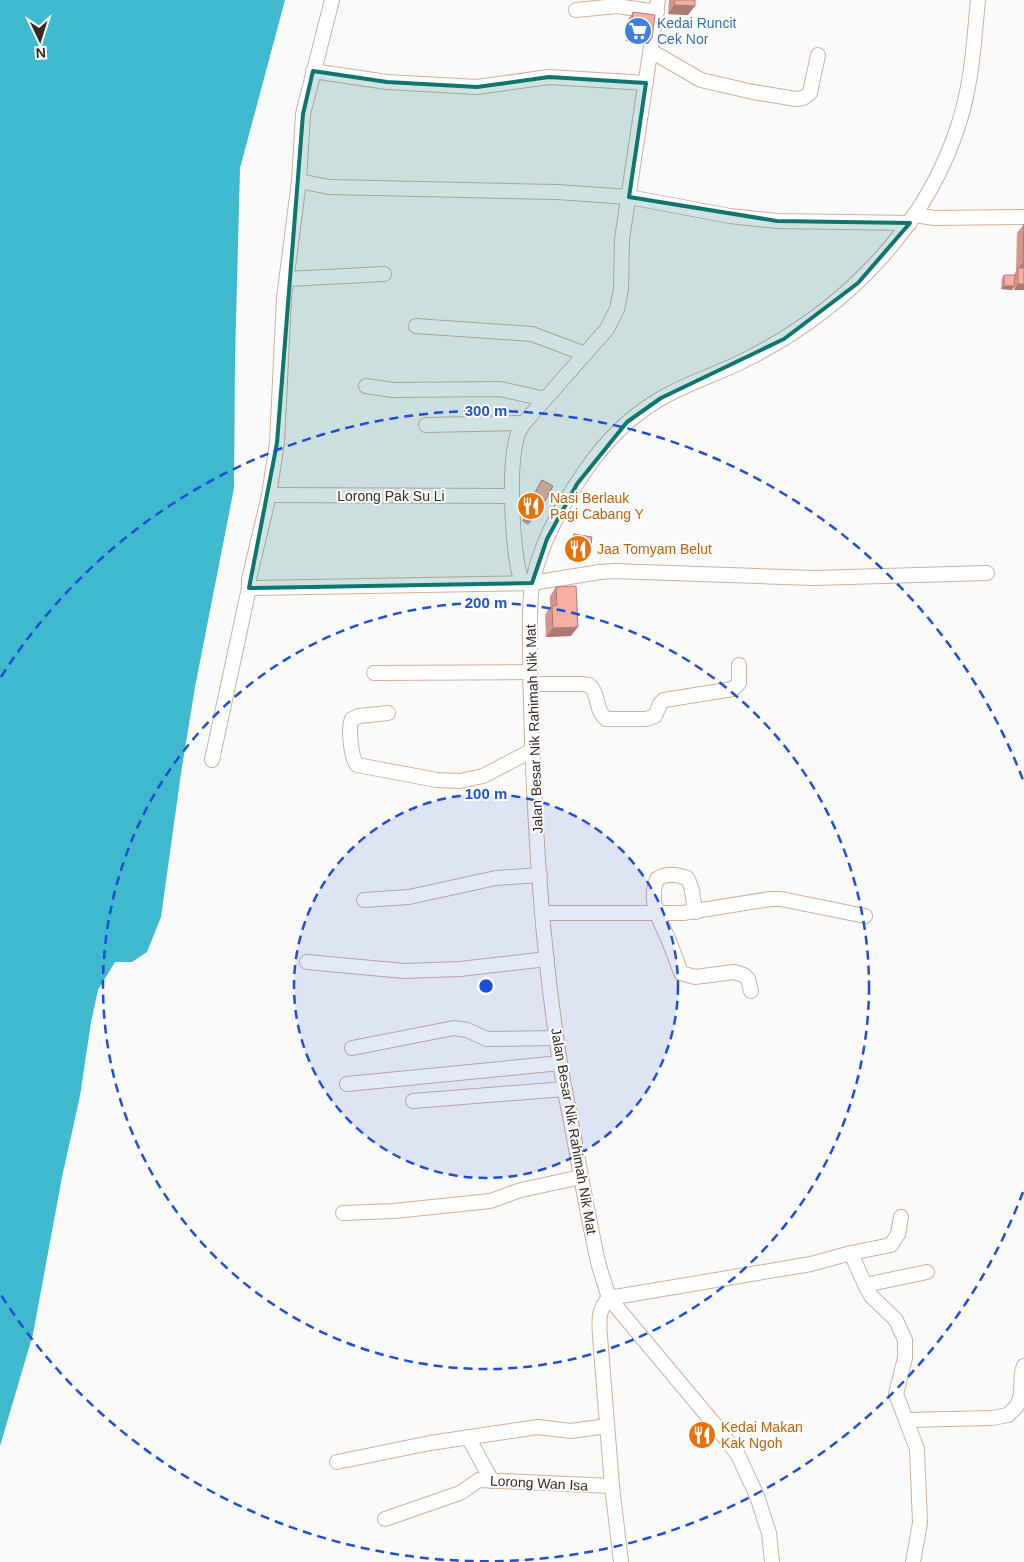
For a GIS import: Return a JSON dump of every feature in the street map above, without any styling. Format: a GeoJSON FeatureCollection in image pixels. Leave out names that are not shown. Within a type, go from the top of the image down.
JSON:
{"type":"FeatureCollection","features":[{"type":"Feature","properties":{"kind":"street"},"geometry":{"type":"LineString","coordinates":[[212,760],[249,588],[249,580],[270,495],[276,443],[284,298],[299,181],[303,114],[332,0]]}},
{"type":"Feature","properties":{"kind":"street","name":"Jalan Besar Nik Rahimah Nik Mat"},"geometry":{"type":"LineString","coordinates":[[772,1562],[769,1533],[757,1496],[738,1455],[610,1298],[599,1266],[560,1063],[542,913],[533,750],[530,618],[527,583],[558,516],[577,484],[598,454],[627,422],[661,398],[747,359],[784,339],[858,283],[888,250],[912,219],[937,176],[959,124],[971,73],[978,0]]}},
{"type":"Feature","properties":{"kind":"street"},"geometry":{"type":"LineString","coordinates":[[527,583],[518,571],[512,496],[514,452],[517,436],[524,423],[607,329],[617,309],[622,289],[622,239],[658,6],[617,6],[576,10]]}},
{"type":"Feature","properties":{"kind":"street"},"geometry":{"type":"LineString","coordinates":[[651,51],[701,80],[753,92],[801,99],[810,93],[818,55]]}},
{"type":"Feature","properties":{"kind":"street"},"geometry":{"type":"LineString","coordinates":[[313,71],[387,82],[477,87],[550,77],[646,83]]}},
{"type":"Feature","properties":{"kind":"street"},"geometry":{"type":"LineString","coordinates":[[299,181],[329,187],[558,192],[629,197],[730,216],[777,221],[1024,217]]}},
{"type":"Feature","properties":{"kind":"street"},"geometry":{"type":"LineString","coordinates":[[287,280],[384,274]]}},
{"type":"Feature","properties":{"kind":"street"},"geometry":{"type":"LineString","coordinates":[[416,326],[532,334],[585,354]]}},
{"type":"Feature","properties":{"kind":"street"},"geometry":{"type":"LineString","coordinates":[[366,386],[392,390],[500,389],[545,399]]}},
{"type":"Feature","properties":{"kind":"street"},"geometry":{"type":"LineString","coordinates":[[426,425],[524,423]]}},
{"type":"Feature","properties":{"kind":"street","name":"Lorong Pak Su Li"},"geometry":{"type":"LineString","coordinates":[[270,495],[512,496]]}},
{"type":"Feature","properties":{"kind":"street"},"geometry":{"type":"LineString","coordinates":[[249,588],[527,583],[614,571],[809,578],[987,573]]}},
{"type":"Feature","properties":{"kind":"street"},"geometry":{"type":"LineString","coordinates":[[374,673],[530,678],[589,685],[596,694],[598,710],[606,719],[646,719],[654,716],[664,700],[733,689],[739,682],[739,665]]}},
{"type":"Feature","properties":{"kind":"street"},"geometry":{"type":"LineString","coordinates":[[388,714],[359,716],[352,719],[350,726],[352,750],[354,762],[357,765],[437,780],[460,781],[483,776],[533,750]]}},
{"type":"Feature","properties":{"kind":"street"},"geometry":{"type":"LineString","coordinates":[[364,900],[409,897],[496,878],[540,874]]}},
{"type":"Feature","properties":{"kind":"street"},"geometry":{"type":"LineString","coordinates":[[696,912],[692,887],[687,878],[680,875],[666,875],[656,879],[654,884],[655,912],[681,973],[695,977],[734,972],[744,975],[748,980],[750,991]]}},
{"type":"Feature","properties":{"kind":"street"},"geometry":{"type":"LineString","coordinates":[[542,913],[696,912],[770,899],[781,899],[865,916]]}},
{"type":"Feature","properties":{"kind":"street"},"geometry":{"type":"LineString","coordinates":[[307,962],[404,971],[460,969],[547,959]]}},
{"type":"Feature","properties":{"kind":"street"},"geometry":{"type":"LineString","coordinates":[[352,1048],[454,1028],[466,1030],[487,1039],[556,1038]]}},
{"type":"Feature","properties":{"kind":"street"},"geometry":{"type":"LineString","coordinates":[[347,1084],[560,1063]]}},
{"type":"Feature","properties":{"kind":"street"},"geometry":{"type":"LineString","coordinates":[[413,1101],[565,1089]]}},
{"type":"Feature","properties":{"kind":"street"},"geometry":{"type":"LineString","coordinates":[[343,1213],[394,1212],[490,1200],[521,1190],[581,1177]]}},
{"type":"Feature","properties":{"kind":"street"},"geometry":{"type":"LineString","coordinates":[[621,1562],[612,1486],[599,1318],[603,1304],[610,1298],[811,1264],[891,1245],[898,1234],[902,1217]]}},
{"type":"Feature","properties":{"kind":"street"},"geometry":{"type":"LineString","coordinates":[[851,1253],[871,1296],[896,1320],[904,1340],[905,1358],[896,1394],[917,1449],[920,1523],[913,1562]]}},
{"type":"Feature","properties":{"kind":"street"},"geometry":{"type":"LineString","coordinates":[[865,1285],[927,1272]]}},
{"type":"Feature","properties":{"kind":"street"},"geometry":{"type":"LineString","coordinates":[[906,1420],[992,1418],[1008,1415],[1017,1406],[1024,1366]]}},
{"type":"Feature","properties":{"kind":"street"},"geometry":{"type":"LineString","coordinates":[[337,1462],[468,1436],[538,1427],[571,1431],[607,1426]]}},
{"type":"Feature","properties":{"kind":"street"},"geometry":{"type":"LineString","coordinates":[[468,1436],[492,1480]]}},
{"type":"Feature","properties":{"kind":"street","name":"Lorong Wan Isa"},"geometry":{"type":"LineString","coordinates":[[385,1519],[460,1493],[476,1481],[492,1480],[612,1486]]}},
{"type":"Feature","properties":{"kind":"highlighted area"},"geometry":{"type":"Polygon","coordinates":[[[313,71],[387,82],[477,87],[549,77],[646,83],[629,197],[777,221],[910,223],[858,283],[784,339],[661,398],[627,422],[577,484],[547,539],[532,583],[249,588],[277,443],[303,114],[313,71]]]}},
{"type":"Feature","properties":{"kind":"water"},"geometry":{"type":"Polygon","coordinates":[[[0,0],[285,0],[240,168],[234,488],[195,687],[161,917],[147,952],[132,962],[115,962],[98,990],[91,1022],[80,1096],[62,1177],[33,1334],[0,1446],[0,0]]]}},
{"type":"Feature","properties":{"kind":"building"},"geometry":{"type":"Polygon","coordinates":[[[675,0],[695,0],[695,6],[674,5],[675,0]]]}},
{"type":"Feature","properties":{"kind":"building"},"geometry":{"type":"Polygon","coordinates":[[[633,12],[655,15],[652,38],[631,35],[633,12]]]}},
{"type":"Feature","properties":{"kind":"building"},"geometry":{"type":"Polygon","coordinates":[[[1024,224],[1024,263],[1023,263],[1024,224]]]}},
{"type":"Feature","properties":{"kind":"building"},"geometry":{"type":"Polygon","coordinates":[[[1018,268],[1024,268],[1024,284],[1018,284],[1018,268]]]}},
{"type":"Feature","properties":{"kind":"building"},"geometry":{"type":"Polygon","coordinates":[[[1004,275],[1015,275],[1014,286],[1004,286],[1004,275]]]}},
{"type":"Feature","properties":{"kind":"building"},"geometry":{"type":"Polygon","coordinates":[[[542,480],[553,486],[539,512],[528,506],[542,480]]]}},
{"type":"Feature","properties":{"kind":"building"},"geometry":{"type":"Polygon","coordinates":[[[528,512],[534,515],[530,522],[524,518],[528,512]]]}},
{"type":"Feature","properties":{"kind":"building"},"geometry":{"type":"Polygon","coordinates":[[[574,534],[592,537],[590,551],[571,548],[574,534]]]}},
{"type":"Feature","properties":{"kind":"building"},"geometry":{"type":"Polygon","coordinates":[[[576,586],[578,627],[553,628],[552,606],[557,605],[556,587],[576,586]]]}},
{"type":"Feature","properties":{"kind":"place","name":"Kedai Runcit Cek Nor"},"geometry":{"type":"Point","coordinates":[638,31]}},
{"type":"Feature","properties":{"kind":"place","name":"Nasi Berlauk Pagi Cabang Y"},"geometry":{"type":"Point","coordinates":[531,506]}},
{"type":"Feature","properties":{"kind":"place","name":"Jaa Tomyam Belut"},"geometry":{"type":"Point","coordinates":[578,549]}},
{"type":"Feature","properties":{"kind":"place","name":"Kedai Makan Kak Ngoh"},"geometry":{"type":"Point","coordinates":[702,1435]}}]}
